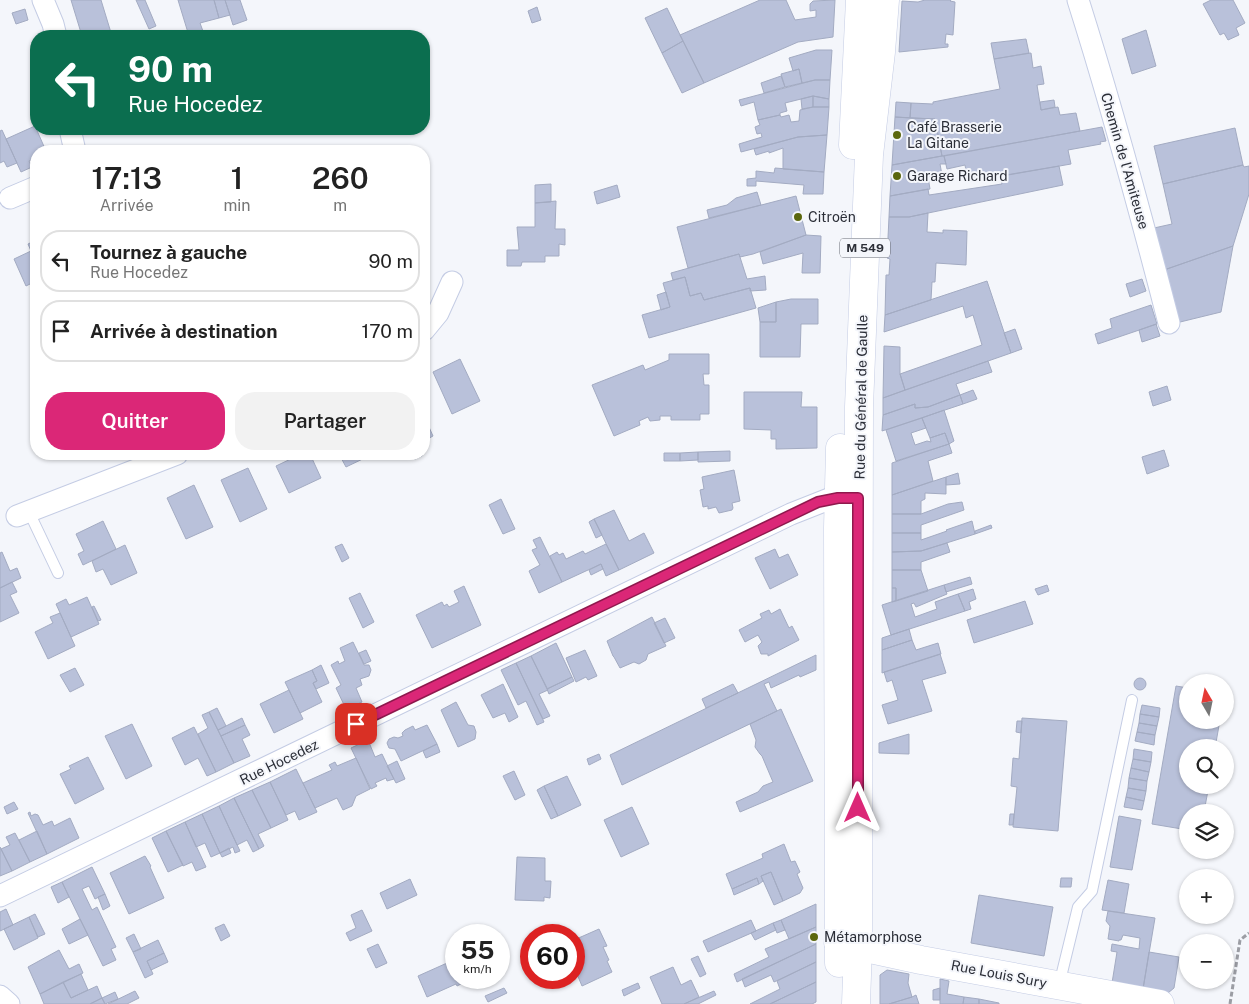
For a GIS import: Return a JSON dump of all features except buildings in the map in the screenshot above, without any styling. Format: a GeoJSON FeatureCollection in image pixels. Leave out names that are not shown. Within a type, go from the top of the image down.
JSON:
{"type":"FeatureCollection","features":[{"type":"Feature","properties":{"kind":"main road","name":"Rue du Général de Gaulle"},"geometry":{"type":"LineString","coordinates":[[841,1004],[848,944],[848,498],[860,0]]}},
{"type":"Feature","properties":{"kind":"main road","name":"Rue du Général de Gaulle"},"geometry":{"type":"LineString","coordinates":[[848,498],[859,407],[869,155],[885,0]]}},
{"type":"Feature","properties":{"kind":"main road","name":"Rue du Général de Gaulle"},"geometry":{"type":"LineString","coordinates":[[848,944],[856,1004]]}},
{"type":"Feature","properties":{"kind":"main road","name":"Rue Louis Sury"},"geometry":{"type":"LineString","coordinates":[[848,944],[1160,1004]]}},
{"type":"Feature","properties":{"kind":"street"},"geometry":{"type":"LineString","coordinates":[[43,0],[54,30]]}},
{"type":"Feature","properties":{"kind":"street","name":"Chemin de l'Amiteuse"},"geometry":{"type":"LineString","coordinates":[[1078,0],[1143,224],[1169,323]]}},
{"type":"Feature","properties":{"kind":"street"},"geometry":{"type":"LineString","coordinates":[[10,198],[30,190]]}},
{"type":"Feature","properties":{"kind":"street"},"geometry":{"type":"LineString","coordinates":[[430,323],[438,313],[452,282]]}},
{"type":"Feature","properties":{"kind":"street"},"geometry":{"type":"LineString","coordinates":[[23,514],[147,460]]}},
{"type":"Feature","properties":{"kind":"street","name":"Rue Hocedez"},"geometry":{"type":"LineString","coordinates":[[0,896],[791,514],[818,502],[848,498]]}},
{"type":"Feature","properties":{"kind":"street"},"geometry":{"type":"LineString","coordinates":[[0,996],[9,1004]]}},
{"type":"Feature","properties":{"kind":"lane"},"geometry":{"type":"LineString","coordinates":[[23,514],[58,573]]}},
{"type":"Feature","properties":{"kind":"lane"},"geometry":{"type":"LineString","coordinates":[[1059,985],[1078,907],[1092,891],[1132,700]]}},
{"type":"Feature","properties":{"kind":"path"},"geometry":{"type":"LineString","coordinates":[[1230,1004],[1240,940],[1249,933]]}},
{"type":"Feature","properties":{"kind":"place","name":"Café Brasserie La Gitane"},"geometry":{"type":"Point","coordinates":[897,135]}},
{"type":"Feature","properties":{"kind":"place","name":"Garage Richard"},"geometry":{"type":"Point","coordinates":[897,176]}},
{"type":"Feature","properties":{"kind":"place","name":"Citroën"},"geometry":{"type":"Point","coordinates":[798,217]}},
{"type":"Feature","properties":{"kind":"place","name":"Métamorphose"},"geometry":{"type":"Point","coordinates":[814,937]}},
{"type":"Feature","properties":{"kind":"route"},"geometry":{"type":"LineString","coordinates":[[356,724],[791,514],[829,499],[858,498],[858,808]]}}]}
